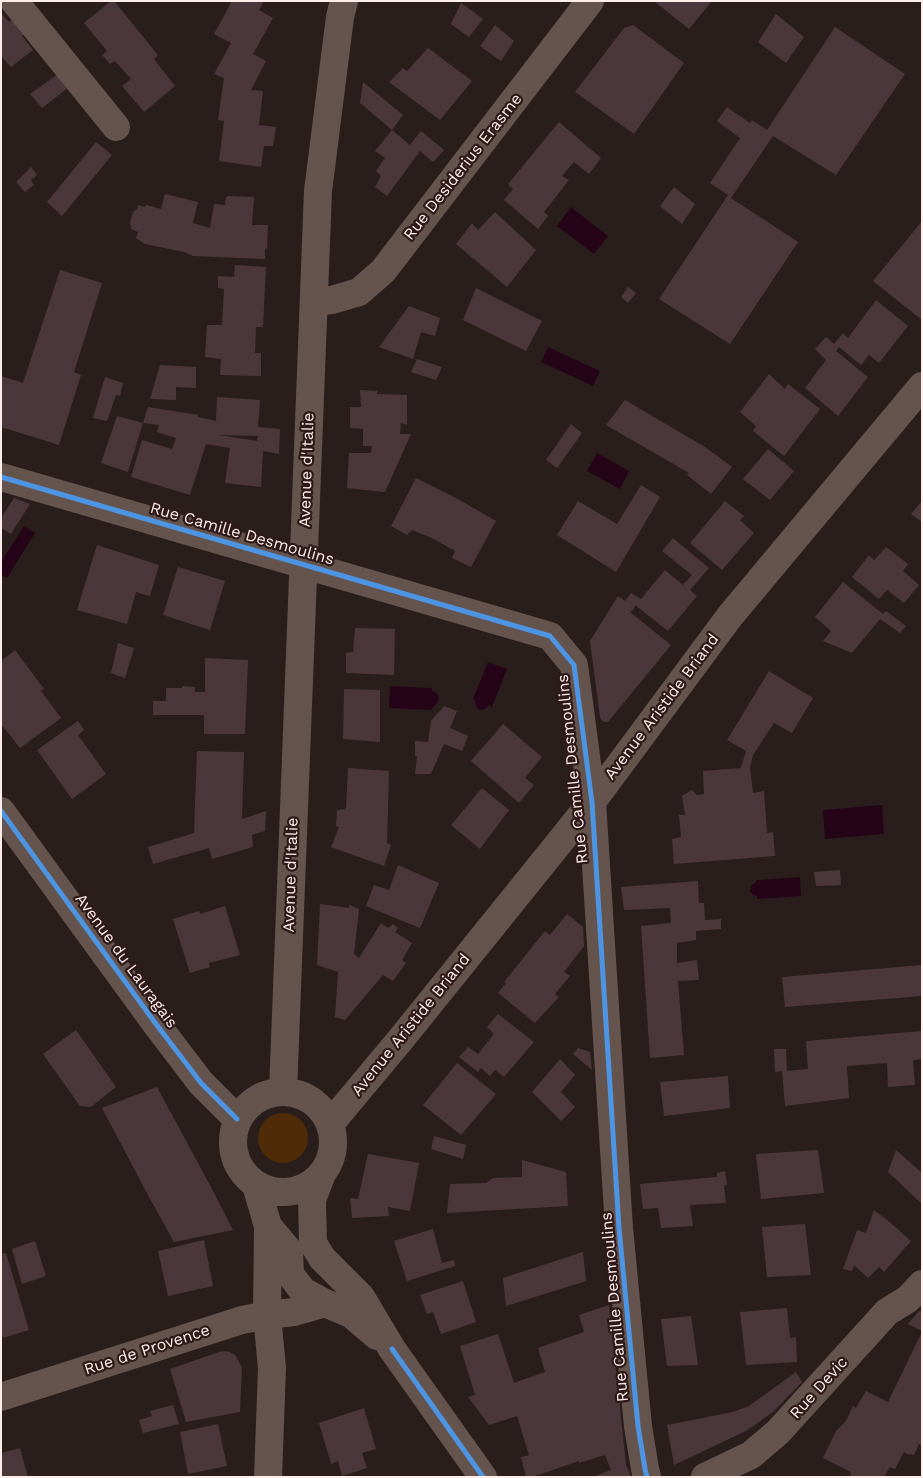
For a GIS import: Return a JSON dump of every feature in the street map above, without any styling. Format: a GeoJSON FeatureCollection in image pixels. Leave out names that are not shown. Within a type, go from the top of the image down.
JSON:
{"type":"FeatureCollection","features":[{"type":"Feature","properties":{"kind":"street"},"geometry":{"type":"LineString","coordinates":[[14,1],[116,127]]}},
{"type":"Feature","properties":{"kind":"street","name":"Avenue d'Italie"},"geometry":{"type":"LineString","coordinates":[[283,1091],[318,191],[340,17],[344,1]]}},
{"type":"Feature","properties":{"kind":"street","name":"Rue Desiderius Erasme"},"geometry":{"type":"LineString","coordinates":[[314,302],[332,300],[359,292],[382,271],[590,1]]}},
{"type":"Feature","properties":{"kind":"street","name":"Avenue Aristide Briand"},"geometry":{"type":"LineString","coordinates":[[330,1124],[592,802],[730,616],[922,386]]}},
{"type":"Feature","properties":{"kind":"street","name":"Rue Camille Desmoulins"},"geometry":{"type":"LineString","coordinates":[[1,477],[550,636],[574,665],[592,802],[620,1228],[638,1426],[647,1477]]}},
{"type":"Feature","properties":{"kind":"street","name":"Avenue du Lauragais"},"geometry":{"type":"LineString","coordinates":[[1,811],[156,1024],[202,1083],[237,1119]]}},
{"type":"Feature","properties":{"kind":"street"},"geometry":{"type":"LineString","coordinates":[[272,1368],[307,1302],[313,1244],[312,1200],[332,1153],[333,1136],[330,1124],[323,1111],[312,1100],[298,1093],[283,1091],[269,1093],[245,1107],[237,1119],[232,1133],[232,1149],[236,1163],[245,1176],[256,1185],[269,1191],[290,1191],[310,1184],[321,1176]]}},
{"type":"Feature","properties":{"kind":"street"},"geometry":{"type":"LineString","coordinates":[[256,1185],[268,1226],[267,1315],[272,1368],[268,1477]]}},
{"type":"Feature","properties":{"kind":"street"},"geometry":{"type":"LineString","coordinates":[[268,1226],[289,1251],[290,1274],[307,1302],[351,1314],[392,1349]]}},
{"type":"Feature","properties":{"kind":"street"},"geometry":{"type":"LineString","coordinates":[[313,1244],[322,1258],[361,1297],[392,1349],[483,1477]]}},
{"type":"Feature","properties":{"kind":"street","name":"Rue Devic"},"geometry":{"type":"LineString","coordinates":[[705,1477],[750,1455],[778,1432],[888,1312],[908,1299],[922,1284]]}},
{"type":"Feature","properties":{"kind":"street","name":"Rue de Provence"},"geometry":{"type":"LineString","coordinates":[[1,1397],[242,1320],[267,1315],[307,1302]]}},
{"type":"Feature","properties":{"kind":"shaded area"},"geometry":{"type":"Polygon","coordinates":[[[571,207],[608,236],[594,254],[557,226],[571,207]]]}},
{"type":"Feature","properties":{"kind":"shaded area"},"geometry":{"type":"Polygon","coordinates":[[[548,347],[600,371],[593,386],[541,362],[548,347]]]}},
{"type":"Feature","properties":{"kind":"shaded area"},"geometry":{"type":"Polygon","coordinates":[[[597,453],[629,471],[620,489],[587,471],[597,453]]]}},
{"type":"Feature","properties":{"kind":"shaded area"},"geometry":{"type":"Polygon","coordinates":[[[24,526],[35,533],[7,578],[1,575],[1,562],[24,526]]]}},
{"type":"Feature","properties":{"kind":"shaded area"},"geometry":{"type":"Polygon","coordinates":[[[488,662],[507,669],[492,707],[489,705],[485,709],[480,710],[473,699],[488,662]]]}},
{"type":"Feature","properties":{"kind":"shaded area"},"geometry":{"type":"Polygon","coordinates":[[[390,686],[432,688],[432,691],[437,693],[438,702],[431,710],[389,708],[390,686]]]}},
{"type":"Feature","properties":{"kind":"shaded area"},"geometry":{"type":"Polygon","coordinates":[[[882,805],[884,834],[825,839],[823,810],[882,805]]]}},
{"type":"Feature","properties":{"kind":"shaded area"},"geometry":{"type":"Polygon","coordinates":[[[800,877],[801,896],[757,899],[757,896],[753,895],[750,891],[751,885],[756,880],[800,877]]]}},
{"type":"Feature","properties":{"kind":"shaded area"},"geometry":{"type":"Polygon","coordinates":[[[278,1113],[288,1113],[301,1120],[308,1133],[308,1143],[301,1156],[288,1163],[278,1163],[269,1159],[262,1152],[258,1143],[258,1133],[262,1124],[269,1117],[278,1113]]]}},
{"type":"Feature","properties":{"kind":"building"},"geometry":{"type":"Polygon","coordinates":[[[111,1],[114,1],[158,55],[154,59],[175,86],[144,112],[122,86],[131,79],[115,61],[110,64],[102,55],[107,51],[84,23],[111,1]]]}},
{"type":"Feature","properties":{"kind":"building"},"geometry":{"type":"Polygon","coordinates":[[[232,1],[264,1],[259,10],[273,18],[253,54],[266,61],[251,90],[263,91],[259,125],[276,127],[273,146],[264,146],[261,167],[219,161],[224,121],[218,120],[224,78],[214,74],[231,43],[214,34],[232,1]]]}},
{"type":"Feature","properties":{"kind":"building"},"geometry":{"type":"Polygon","coordinates":[[[654,1],[712,1],[689,29],[654,1]]]}},
{"type":"Feature","properties":{"kind":"building"},"geometry":{"type":"Polygon","coordinates":[[[461,3],[483,19],[469,37],[451,24],[461,3]]]}},
{"type":"Feature","properties":{"kind":"building"},"geometry":{"type":"Polygon","coordinates":[[[1,13],[9,22],[13,19],[25,34],[22,36],[33,50],[11,67],[1,56],[1,13]]]}},
{"type":"Feature","properties":{"kind":"building"},"geometry":{"type":"Polygon","coordinates":[[[776,14],[804,37],[786,63],[758,42],[776,14]]]}},
{"type":"Feature","properties":{"kind":"building"},"geometry":{"type":"Polygon","coordinates":[[[495,25],[514,41],[501,61],[480,46],[495,25]]]}},
{"type":"Feature","properties":{"kind":"building"},"geometry":{"type":"Polygon","coordinates":[[[633,25],[684,63],[634,134],[575,92],[624,28],[633,25]]]}},
{"type":"Feature","properties":{"kind":"building"},"geometry":{"type":"Polygon","coordinates":[[[835,27],[905,74],[836,175],[773,136],[731,198],[798,242],[730,344],[659,299],[728,195],[710,183],[740,138],[717,121],[727,107],[750,123],[752,120],[767,130],[835,27]]]}},
{"type":"Feature","properties":{"kind":"building"},"geometry":{"type":"Polygon","coordinates":[[[428,48],[472,81],[440,120],[389,82],[403,68],[407,71],[428,48]]]}},
{"type":"Feature","properties":{"kind":"building"},"geometry":{"type":"Polygon","coordinates":[[[58,74],[69,87],[42,108],[30,94],[58,74]]]}},
{"type":"Feature","properties":{"kind":"building"},"geometry":{"type":"Polygon","coordinates":[[[363,82],[403,115],[392,130],[360,103],[363,82]]]}},
{"type":"Feature","properties":{"kind":"building"},"geometry":{"type":"Polygon","coordinates":[[[559,122],[601,158],[589,174],[574,162],[562,176],[569,180],[544,212],[548,216],[538,229],[504,200],[513,189],[508,184],[559,122]]]}},
{"type":"Feature","properties":{"kind":"building"},"geometry":{"type":"Polygon","coordinates":[[[392,130],[410,145],[421,131],[444,150],[433,162],[420,151],[387,196],[375,187],[381,176],[376,171],[385,158],[375,151],[392,130]]]}},
{"type":"Feature","properties":{"kind":"building"},"geometry":{"type":"Polygon","coordinates":[[[96,142],[112,155],[62,216],[47,202],[96,142]]]}},
{"type":"Feature","properties":{"kind":"building"},"geometry":{"type":"Polygon","coordinates":[[[31,167],[37,175],[31,180],[34,185],[25,192],[16,182],[31,167]]]}},
{"type":"Feature","properties":{"kind":"building"},"geometry":{"type":"Polygon","coordinates":[[[674,187],[695,204],[682,224],[660,206],[674,187]]]}},
{"type":"Feature","properties":{"kind":"building"},"geometry":{"type":"Polygon","coordinates":[[[165,194],[198,202],[193,223],[210,228],[214,204],[225,205],[226,197],[228,196],[254,197],[252,225],[268,225],[265,259],[193,256],[184,252],[145,244],[136,238],[138,232],[131,229],[130,222],[133,212],[137,209],[138,205],[161,209],[165,194]]]}},
{"type":"Feature","properties":{"kind":"building"},"geometry":{"type":"Polygon","coordinates":[[[495,212],[536,250],[507,287],[456,244],[472,223],[478,230],[495,212]]]}},
{"type":"Feature","properties":{"kind":"building"},"geometry":{"type":"Polygon","coordinates":[[[922,221],[922,320],[873,281],[922,221]]]}},
{"type":"Feature","properties":{"kind":"building"},"geometry":{"type":"Polygon","coordinates":[[[235,265],[266,267],[263,327],[256,327],[255,353],[261,353],[261,376],[220,375],[221,359],[205,357],[207,325],[222,325],[224,289],[218,288],[218,276],[234,277],[235,265]]]}},
{"type":"Feature","properties":{"kind":"building"},"geometry":{"type":"Polygon","coordinates":[[[60,270],[102,283],[74,372],[81,375],[59,445],[1,427],[1,376],[23,383],[60,270]]]}},
{"type":"Feature","properties":{"kind":"building"},"geometry":{"type":"Polygon","coordinates":[[[628,287],[636,293],[628,303],[621,297],[628,287]]]}},
{"type":"Feature","properties":{"kind":"building"},"geometry":{"type":"Polygon","coordinates":[[[476,288],[542,321],[526,351],[463,320],[476,288]]]}},
{"type":"Feature","properties":{"kind":"building"},"geometry":{"type":"Polygon","coordinates":[[[876,300],[908,326],[879,363],[869,355],[861,365],[839,347],[836,351],[868,377],[838,416],[805,388],[826,360],[815,349],[826,337],[834,344],[843,333],[848,338],[876,300]]]}},
{"type":"Feature","properties":{"kind":"building"},"geometry":{"type":"Polygon","coordinates":[[[409,306],[440,318],[435,336],[421,332],[413,359],[379,347],[409,306]]]}},
{"type":"Feature","properties":{"kind":"building"},"geometry":{"type":"Polygon","coordinates":[[[417,359],[442,367],[436,380],[411,372],[417,359]]]}},
{"type":"Feature","properties":{"kind":"building"},"geometry":{"type":"Polygon","coordinates":[[[160,365],[196,367],[196,388],[176,387],[176,400],[150,399],[160,365]]]}},
{"type":"Feature","properties":{"kind":"building"},"geometry":{"type":"Polygon","coordinates":[[[769,374],[785,389],[788,384],[820,409],[784,456],[753,431],[756,426],[740,412],[769,374]]]}},
{"type":"Feature","properties":{"kind":"building"},"geometry":{"type":"Polygon","coordinates":[[[105,377],[123,383],[120,396],[116,395],[107,421],[93,418],[105,377]]]}},
{"type":"Feature","properties":{"kind":"building"},"geometry":{"type":"Polygon","coordinates":[[[360,390],[377,391],[377,394],[407,395],[407,425],[401,423],[400,434],[411,434],[385,492],[347,488],[349,453],[371,453],[372,446],[363,446],[363,429],[350,428],[350,407],[361,407],[360,390]]]}},
{"type":"Feature","properties":{"kind":"building"},"geometry":{"type":"Polygon","coordinates":[[[217,397],[260,400],[258,427],[280,429],[279,454],[263,451],[261,487],[225,483],[230,448],[206,444],[190,495],[131,477],[142,440],[172,449],[176,438],[157,432],[159,425],[143,423],[148,407],[198,415],[198,417],[216,421],[217,397]],[[219,435],[257,441],[258,436],[219,435]]]}},
{"type":"Feature","properties":{"kind":"building"},"geometry":{"type":"Polygon","coordinates":[[[625,400],[705,447],[732,467],[711,494],[687,475],[689,473],[606,425],[625,400]]]}},
{"type":"Feature","properties":{"kind":"building"},"geometry":{"type":"Polygon","coordinates":[[[117,416],[143,423],[128,472],[101,463],[117,416]]]}},
{"type":"Feature","properties":{"kind":"building"},"geometry":{"type":"Polygon","coordinates":[[[571,424],[582,433],[557,468],[546,460],[571,424]]]}},
{"type":"Feature","properties":{"kind":"building"},"geometry":{"type":"Polygon","coordinates":[[[768,449],[794,471],[770,500],[743,479],[768,449]]]}},
{"type":"Feature","properties":{"kind":"building"},"geometry":{"type":"Polygon","coordinates":[[[416,478],[496,521],[471,567],[452,558],[455,551],[434,539],[412,530],[407,535],[391,526],[416,478]]]}},
{"type":"Feature","properties":{"kind":"building"},"geometry":{"type":"Polygon","coordinates":[[[641,485],[660,497],[616,572],[557,535],[578,501],[617,524],[641,485]]]}},
{"type":"Feature","properties":{"kind":"building"},"geometry":{"type":"Polygon","coordinates":[[[14,498],[30,504],[11,534],[1,528],[1,518],[14,498]]]}},
{"type":"Feature","properties":{"kind":"building"},"geometry":{"type":"Polygon","coordinates":[[[725,501],[744,516],[740,520],[754,533],[722,570],[690,543],[725,501]]]}},
{"type":"Feature","properties":{"kind":"building"},"geometry":{"type":"Polygon","coordinates":[[[922,501],[922,522],[911,514],[922,501]]]}},
{"type":"Feature","properties":{"kind":"building"},"geometry":{"type":"Polygon","coordinates":[[[673,538],[709,568],[690,590],[697,596],[668,631],[635,605],[634,609],[630,612],[671,645],[608,722],[602,721],[590,641],[618,596],[625,601],[631,593],[641,599],[665,570],[683,585],[692,575],[662,551],[673,538]]]}},
{"type":"Feature","properties":{"kind":"building"},"geometry":{"type":"Polygon","coordinates":[[[97,545],[159,565],[150,596],[136,592],[127,624],[77,610],[97,545]]]}},
{"type":"Feature","properties":{"kind":"building"},"geometry":{"type":"Polygon","coordinates":[[[886,547],[908,564],[903,571],[919,585],[904,603],[887,590],[879,599],[852,577],[869,555],[874,560],[886,547]]]}},
{"type":"Feature","properties":{"kind":"building"},"geometry":{"type":"Polygon","coordinates":[[[178,567],[225,581],[210,630],[163,615],[178,567]]]}},
{"type":"Feature","properties":{"kind":"building"},"geometry":{"type":"Polygon","coordinates":[[[843,582],[883,614],[886,611],[906,626],[900,633],[880,619],[852,653],[823,641],[831,631],[815,617],[843,582]]]}},
{"type":"Feature","properties":{"kind":"building"},"geometry":{"type":"Polygon","coordinates":[[[355,628],[395,629],[394,675],[346,673],[346,653],[353,652],[355,628]]]}},
{"type":"Feature","properties":{"kind":"building"},"geometry":{"type":"Polygon","coordinates":[[[118,643],[134,648],[125,678],[111,673],[118,643]]]}},
{"type":"Feature","properties":{"kind":"building"},"geometry":{"type":"Polygon","coordinates":[[[15,650],[44,689],[41,691],[61,718],[20,748],[1,724],[1,661],[15,650]]]}},
{"type":"Feature","properties":{"kind":"building"},"geometry":{"type":"Polygon","coordinates":[[[205,658],[248,660],[245,734],[204,734],[204,715],[153,715],[153,701],[166,701],[166,688],[195,687],[195,692],[205,692],[205,658]]]}},
{"type":"Feature","properties":{"kind":"building"},"geometry":{"type":"Polygon","coordinates":[[[769,671],[813,698],[792,733],[774,723],[753,755],[750,767],[753,793],[764,791],[767,833],[773,832],[775,856],[674,864],[672,839],[681,837],[679,815],[685,815],[682,796],[692,790],[697,795],[704,794],[703,771],[741,768],[746,751],[727,740],[769,671]]]}},
{"type":"Feature","properties":{"kind":"building"},"geometry":{"type":"Polygon","coordinates":[[[344,689],[380,690],[380,742],[343,739],[344,689]]]}},
{"type":"Feature","properties":{"kind":"building"},"geometry":{"type":"Polygon","coordinates":[[[444,706],[457,711],[450,728],[468,736],[462,751],[444,744],[431,774],[415,774],[417,756],[415,756],[415,741],[428,742],[431,721],[444,706]]]}},
{"type":"Feature","properties":{"kind":"building"},"geometry":{"type":"Polygon","coordinates":[[[78,721],[84,730],[78,735],[106,774],[72,799],[37,750],[78,721]]]}},
{"type":"Feature","properties":{"kind":"building"},"geometry":{"type":"Polygon","coordinates":[[[503,724],[542,757],[525,778],[534,785],[519,803],[471,761],[503,724]]]}},
{"type":"Feature","properties":{"kind":"building"},"geometry":{"type":"Polygon","coordinates":[[[197,751],[244,752],[242,819],[266,811],[265,831],[252,835],[253,847],[212,859],[209,848],[153,864],[148,847],[194,833],[197,751]]]}},
{"type":"Feature","properties":{"kind":"building"},"geometry":{"type":"Polygon","coordinates":[[[348,768],[389,771],[387,843],[391,845],[384,866],[331,847],[339,827],[336,826],[337,810],[346,809],[348,768]]]}},
{"type":"Feature","properties":{"kind":"building"},"geometry":{"type":"Polygon","coordinates":[[[482,788],[509,810],[480,849],[451,825],[482,788]]]}},
{"type":"Feature","properties":{"kind":"building"},"geometry":{"type":"Polygon","coordinates":[[[398,865],[439,883],[420,928],[366,906],[374,885],[389,890],[398,865]]]}},
{"type":"Feature","properties":{"kind":"building"},"geometry":{"type":"Polygon","coordinates":[[[840,870],[841,885],[816,886],[814,872],[840,870]]]}},
{"type":"Feature","properties":{"kind":"building"},"geometry":{"type":"Polygon","coordinates":[[[698,881],[699,903],[704,903],[705,920],[721,919],[721,929],[696,931],[696,940],[677,943],[677,963],[697,960],[699,980],[678,981],[684,1055],[650,1058],[641,926],[671,923],[670,908],[624,910],[621,887],[698,881]]]}},
{"type":"Feature","properties":{"kind":"building"},"geometry":{"type":"Polygon","coordinates":[[[320,904],[349,908],[349,905],[359,909],[354,954],[359,958],[381,923],[388,928],[393,924],[398,928],[395,932],[412,943],[402,960],[406,963],[393,981],[383,975],[345,1020],[335,1017],[338,972],[317,965],[320,904]]]}},
{"type":"Feature","properties":{"kind":"building"},"geometry":{"type":"Polygon","coordinates":[[[225,906],[240,955],[209,963],[210,967],[190,973],[173,919],[199,911],[200,914],[225,906]]]}},
{"type":"Feature","properties":{"kind":"building"},"geometry":{"type":"Polygon","coordinates":[[[567,914],[583,927],[584,946],[564,972],[570,976],[555,994],[559,997],[535,1023],[498,993],[506,983],[504,982],[545,931],[550,935],[567,914]]]}},
{"type":"Feature","properties":{"kind":"building"},"geometry":{"type":"Polygon","coordinates":[[[922,965],[922,996],[785,1007],[782,977],[922,965]]]}},
{"type":"Feature","properties":{"kind":"building"},"geometry":{"type":"Polygon","coordinates":[[[498,1014],[534,1042],[504,1077],[495,1070],[490,1076],[481,1068],[478,1072],[459,1057],[468,1047],[478,1054],[494,1034],[487,1027],[498,1014]]]}},
{"type":"Feature","properties":{"kind":"building"},"geometry":{"type":"Polygon","coordinates":[[[76,1030],[116,1087],[91,1107],[80,1106],[43,1054],[76,1030]]]}},
{"type":"Feature","properties":{"kind":"building"},"geometry":{"type":"Polygon","coordinates":[[[922,1031],[922,1059],[913,1060],[915,1085],[888,1087],[887,1063],[847,1066],[849,1098],[785,1106],[782,1071],[775,1072],[774,1049],[786,1049],[787,1071],[808,1069],[806,1041],[922,1031]]]}},
{"type":"Feature","properties":{"kind":"building"},"geometry":{"type":"Polygon","coordinates":[[[578,1048],[590,1052],[592,1070],[573,1054],[578,1048]]]}},
{"type":"Feature","properties":{"kind":"building"},"geometry":{"type":"Polygon","coordinates":[[[560,1059],[575,1075],[561,1092],[575,1107],[561,1121],[532,1092],[560,1059]]]}},
{"type":"Feature","properties":{"kind":"building"},"geometry":{"type":"Polygon","coordinates":[[[457,1063],[496,1094],[461,1135],[423,1105],[457,1063]]]}},
{"type":"Feature","properties":{"kind":"building"},"geometry":{"type":"Polygon","coordinates":[[[728,1076],[730,1108],[664,1116],[660,1082],[728,1076]]]}},
{"type":"Feature","properties":{"kind":"building"},"geometry":{"type":"Polygon","coordinates":[[[157,1087],[233,1230],[174,1242],[102,1108],[157,1087]]]}},
{"type":"Feature","properties":{"kind":"building"},"geometry":{"type":"Polygon","coordinates":[[[434,1136],[466,1145],[463,1159],[431,1149],[434,1136]]]}},
{"type":"Feature","properties":{"kind":"building"},"geometry":{"type":"Polygon","coordinates":[[[818,1150],[824,1193],[761,1199],[756,1154],[818,1150]]]}},
{"type":"Feature","properties":{"kind":"building"},"geometry":{"type":"Polygon","coordinates":[[[896,1150],[922,1173],[922,1204],[888,1172],[896,1150]]]}},
{"type":"Feature","properties":{"kind":"building"},"geometry":{"type":"Polygon","coordinates":[[[368,1154],[419,1163],[410,1211],[388,1207],[389,1216],[352,1218],[350,1198],[358,1199],[368,1154]]]}},
{"type":"Feature","properties":{"kind":"building"},"geometry":{"type":"Polygon","coordinates":[[[522,1160],[566,1172],[568,1206],[447,1213],[450,1184],[486,1183],[493,1178],[522,1177],[522,1160]]]}},
{"type":"Feature","properties":{"kind":"building"},"geometry":{"type":"Polygon","coordinates":[[[725,1171],[727,1185],[724,1185],[726,1203],[690,1205],[693,1226],[661,1228],[658,1208],[643,1209],[640,1184],[717,1177],[717,1173],[725,1171]]]}},
{"type":"Feature","properties":{"kind":"building"},"geometry":{"type":"Polygon","coordinates":[[[874,1210],[911,1241],[884,1272],[879,1267],[868,1278],[854,1265],[852,1271],[843,1269],[857,1230],[866,1233],[874,1210]]]}},
{"type":"Feature","properties":{"kind":"building"},"geometry":{"type":"Polygon","coordinates":[[[805,1224],[811,1275],[767,1277],[762,1227],[805,1224]]]}},
{"type":"Feature","properties":{"kind":"building"},"geometry":{"type":"Polygon","coordinates":[[[433,1229],[442,1263],[454,1260],[455,1266],[407,1281],[394,1241],[433,1229]]]}},
{"type":"Feature","properties":{"kind":"building"},"geometry":{"type":"Polygon","coordinates":[[[204,1240],[213,1286],[168,1296],[158,1251],[204,1240]]]}},
{"type":"Feature","properties":{"kind":"building"},"geometry":{"type":"Polygon","coordinates":[[[35,1241],[46,1276],[22,1284],[12,1249],[35,1241]]]}},
{"type":"Feature","properties":{"kind":"building"},"geometry":{"type":"Polygon","coordinates":[[[583,1252],[586,1281],[506,1306],[503,1278],[583,1252]]]}},
{"type":"Feature","properties":{"kind":"building"},"geometry":{"type":"Polygon","coordinates":[[[6,1253],[29,1330],[3,1338],[1,1334],[1,1254],[6,1253]]]}},
{"type":"Feature","properties":{"kind":"building"},"geometry":{"type":"Polygon","coordinates":[[[463,1281],[476,1322],[441,1334],[433,1312],[427,1314],[420,1295],[463,1281]]]}},
{"type":"Feature","properties":{"kind":"building"},"geometry":{"type":"Polygon","coordinates":[[[609,1305],[626,1465],[631,1477],[593,1477],[611,1470],[605,1455],[579,1463],[579,1461],[532,1477],[526,1477],[521,1457],[529,1455],[517,1416],[489,1425],[468,1397],[475,1395],[460,1346],[498,1334],[514,1383],[545,1372],[538,1348],[584,1332],[579,1315],[609,1305]]]}},
{"type":"Feature","properties":{"kind":"building"},"geometry":{"type":"Polygon","coordinates":[[[787,1308],[790,1338],[796,1337],[797,1362],[746,1365],[740,1312],[787,1308]]]}},
{"type":"Feature","properties":{"kind":"building"},"geometry":{"type":"Polygon","coordinates":[[[919,1311],[922,1312],[922,1331],[908,1324],[919,1311]]]}},
{"type":"Feature","properties":{"kind":"building"},"geometry":{"type":"Polygon","coordinates":[[[691,1316],[698,1365],[667,1366],[661,1319],[691,1316]]]}},
{"type":"Feature","properties":{"kind":"building"},"geometry":{"type":"Polygon","coordinates":[[[922,1332],[922,1443],[921,1445],[919,1444],[914,1455],[904,1452],[895,1469],[890,1467],[884,1477],[853,1477],[850,1475],[851,1472],[823,1458],[836,1431],[846,1421],[853,1406],[856,1408],[866,1391],[888,1402],[922,1332]]]}},
{"type":"Feature","properties":{"kind":"building"},"geometry":{"type":"Polygon","coordinates":[[[222,1351],[235,1355],[242,1367],[240,1412],[186,1422],[170,1369],[222,1351]]]}},
{"type":"Feature","properties":{"kind":"building"},"geometry":{"type":"Polygon","coordinates":[[[796,1372],[802,1382],[773,1412],[746,1431],[674,1465],[667,1425],[733,1412],[749,1406],[796,1372]]]}},
{"type":"Feature","properties":{"kind":"building"},"geometry":{"type":"Polygon","coordinates":[[[173,1405],[179,1424],[143,1433],[139,1420],[152,1416],[150,1411],[173,1405]]]}},
{"type":"Feature","properties":{"kind":"building"},"geometry":{"type":"Polygon","coordinates":[[[364,1408],[376,1449],[362,1453],[367,1468],[342,1476],[338,1461],[331,1464],[319,1423],[364,1408]]]}},
{"type":"Feature","properties":{"kind":"building"},"geometry":{"type":"Polygon","coordinates":[[[218,1424],[227,1466],[188,1474],[180,1432],[218,1424]]]}},
{"type":"Feature","properties":{"kind":"building"},"geometry":{"type":"Polygon","coordinates":[[[20,1448],[28,1477],[1,1477],[1,1453],[20,1448]]]}},
{"type":"Feature","properties":{"kind":"cycle path"},"geometry":{"type":"LineString","coordinates":[[1,477],[550,636],[574,665],[592,802],[619,1228],[638,1426],[647,1477]]}},
{"type":"Feature","properties":{"kind":"cycle path"},"geometry":{"type":"LineString","coordinates":[[1,811],[201,1083],[237,1119]]}},
{"type":"Feature","properties":{"kind":"cycle path"},"geometry":{"type":"LineString","coordinates":[[392,1349],[483,1477]]}}]}
